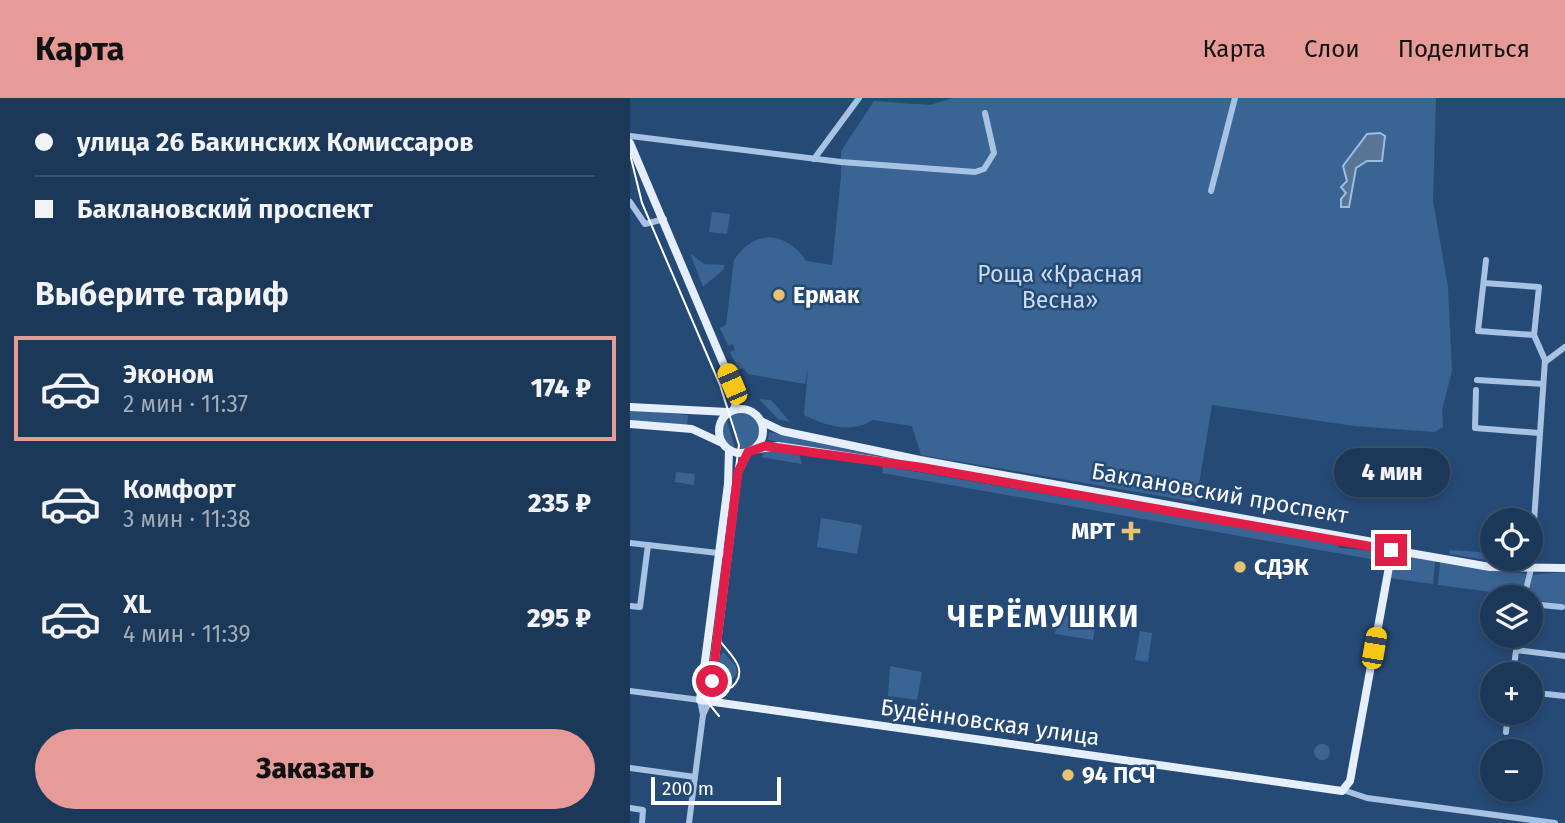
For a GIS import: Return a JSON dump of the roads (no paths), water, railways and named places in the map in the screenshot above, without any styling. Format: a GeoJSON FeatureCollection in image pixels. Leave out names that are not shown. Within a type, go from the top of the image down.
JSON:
{"type":"FeatureCollection","features":[{"type":"Feature","properties":{"kind":"main road"},"geometry":{"type":"LineString","coordinates":[[630,143],[737,398],[733,411],[720,426],[722,443]]}},
{"type":"Feature","properties":{"kind":"main road"},"geometry":{"type":"LineString","coordinates":[[700,701],[738,472],[750,451],[761,441],[759,418],[732,384]]}},
{"type":"Feature","properties":{"kind":"main road"},"geometry":{"type":"LineString","coordinates":[[630,407],[707,414],[746,410],[759,418]]}},
{"type":"Feature","properties":{"kind":"main road","name":"Баклановский проспект"},"geometry":{"type":"LineString","coordinates":[[759,418],[782,431],[1480,565]]}},
{"type":"Feature","properties":{"kind":"main road"},"geometry":{"type":"LineString","coordinates":[[630,424],[692,429],[722,443],[729,450],[730,469],[710,700]]}},
{"type":"Feature","properties":{"kind":"main road","name":"Баклановский проспект"},"geometry":{"type":"LineString","coordinates":[[750,451],[778,446],[1392,547]]}},
{"type":"Feature","properties":{"kind":"main road"},"geometry":{"type":"LineString","coordinates":[[729,450],[750,451]]}},
{"type":"Feature","properties":{"kind":"main road"},"geometry":{"type":"LineString","coordinates":[[1343,790],[1350,781],[1392,547]]}},
{"type":"Feature","properties":{"kind":"main road","name":"Баклановский проспект"},"geometry":{"type":"LineString","coordinates":[[1543,567],[1565,567]]}},
{"type":"Feature","properties":{"kind":"main road","name":"Будённовская улица"},"geometry":{"type":"LineString","coordinates":[[700,701],[710,700],[1208,773],[1343,790]]}},
{"type":"Feature","properties":{"kind":"street"},"geometry":{"type":"LineString","coordinates":[[814,159],[859,98]]}},
{"type":"Feature","properties":{"kind":"street"},"geometry":{"type":"LineString","coordinates":[[1211,191],[1235,98]]}},
{"type":"Feature","properties":{"kind":"street"},"geometry":{"type":"LineString","coordinates":[[630,136],[814,159],[840,165],[975,172],[984,169],[994,153],[985,113]]}},
{"type":"Feature","properties":{"kind":"street"},"geometry":{"type":"LineString","coordinates":[[630,202],[645,224],[664,219]]}},
{"type":"Feature","properties":{"kind":"street"},"geometry":{"type":"LineString","coordinates":[[1486,260],[1478,331],[1534,335]]}},
{"type":"Feature","properties":{"kind":"street"},"geometry":{"type":"LineString","coordinates":[[1484,283],[1539,287],[1534,335],[1544,353],[1545,362],[1535,508]]}},
{"type":"Feature","properties":{"kind":"street"},"geometry":{"type":"LineString","coordinates":[[1545,362],[1565,347]]}},
{"type":"Feature","properties":{"kind":"street"},"geometry":{"type":"LineString","coordinates":[[1477,380],[1543,384]]}},
{"type":"Feature","properties":{"kind":"street"},"geometry":{"type":"LineString","coordinates":[[1476,390],[1475,428],[1539,433]]}},
{"type":"Feature","properties":{"kind":"street"},"geometry":{"type":"LineString","coordinates":[[909,466],[910,456]]}},
{"type":"Feature","properties":{"kind":"street"},"geometry":{"type":"LineString","coordinates":[[630,543],[723,553]]}},
{"type":"Feature","properties":{"kind":"street"},"geometry":{"type":"LineString","coordinates":[[630,606],[640,607],[648,545]]}},
{"type":"Feature","properties":{"kind":"street"},"geometry":{"type":"LineString","coordinates":[[1543,605],[1562,607]]}},
{"type":"Feature","properties":{"kind":"street"},"geometry":{"type":"LineString","coordinates":[[1514,662],[1516,650],[1565,656]]}},
{"type":"Feature","properties":{"kind":"street","name":"Будённовская улица"},"geometry":{"type":"LineString","coordinates":[[630,691],[700,701]]}},
{"type":"Feature","properties":{"kind":"street"},"geometry":{"type":"LineString","coordinates":[[1546,694],[1565,696]]}},
{"type":"Feature","properties":{"kind":"street"},"geometry":{"type":"LineString","coordinates":[[689,823],[703,715],[710,700]]}},
{"type":"Feature","properties":{"kind":"street"},"geometry":{"type":"LineString","coordinates":[[700,701],[703,715]]}},
{"type":"Feature","properties":{"kind":"street"},"geometry":{"type":"LineString","coordinates":[[1506,732],[1507,725]]}},
{"type":"Feature","properties":{"kind":"street"},"geometry":{"type":"LineString","coordinates":[[630,768],[695,776]]}},
{"type":"Feature","properties":{"kind":"street","name":"Будённовская улица"},"geometry":{"type":"LineString","coordinates":[[1343,790],[1367,798],[1555,823]]}},
{"type":"Feature","properties":{"kind":"street"},"geometry":{"type":"LineString","coordinates":[[630,808],[643,810],[642,823]]}},
{"type":"Feature","properties":{"kind":"tram line"},"geometry":{"type":"LineString","coordinates":[[630,154],[642,203],[720,385],[739,445],[706,700],[719,716]]}},
{"type":"Feature","properties":{"kind":"tram line"},"geometry":{"type":"LineString","coordinates":[[708,672],[711,680],[724,688],[732,687],[738,679],[738,665],[715,632]]}},
{"type":"Feature","properties":{"kind":"place","name":"Ермак"},"geometry":{"type":"Point","coordinates":[779,295]}},
{"type":"Feature","properties":{"kind":"place","name":"МРТ"},"geometry":{"type":"Point","coordinates":[1131,531]}},
{"type":"Feature","properties":{"kind":"place","name":"СДЭК"},"geometry":{"type":"Point","coordinates":[1240,567]}},
{"type":"Feature","properties":{"kind":"place","name":"94 ПСЧ"},"geometry":{"type":"Point","coordinates":[1068,775]}},
{"type":"Feature","properties":{"kind":"district","name":"ЧЕРЁМУШКИ"},"geometry":{"type":"Point","coordinates":[1044,617]}},
{"type":"Feature","properties":{"kind":"park label","name":"Роща «Красная Весна»"},"geometry":{"type":"Point","coordinates":[1060,287]}}]}
